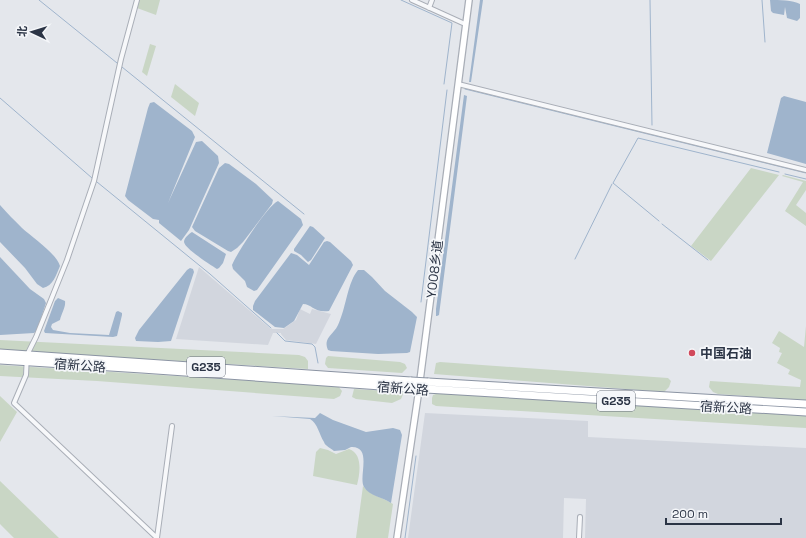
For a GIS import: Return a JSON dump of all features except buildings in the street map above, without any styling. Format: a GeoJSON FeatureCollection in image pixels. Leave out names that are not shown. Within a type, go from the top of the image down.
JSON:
{"type":"FeatureCollection","features":[{"type":"Feature","properties":{"kind":"highway","name":"宿新公路"},"geometry":{"type":"LineString","coordinates":[[0,354],[27,358],[806,412]]}},
{"type":"Feature","properties":{"kind":"highway","name":"宿新公路"},"geometry":{"type":"LineString","coordinates":[[0,360],[27,358]]}},
{"type":"Feature","properties":{"kind":"highway","name":"宿新公路"},"geometry":{"type":"LineString","coordinates":[[427,386],[806,404]]}},
{"type":"Feature","properties":{"kind":"street"},"geometry":{"type":"LineString","coordinates":[[137,0],[121,59],[94,181],[67,260],[27,358],[26,375],[14,403],[157,538]]}},
{"type":"Feature","properties":{"kind":"street"},"geometry":{"type":"LineString","coordinates":[[412,0],[465,24]]}},
{"type":"Feature","properties":{"kind":"street"},"geometry":{"type":"LineString","coordinates":[[429,8],[432,0]]}},
{"type":"Feature","properties":{"kind":"street","name":"Y008乡道"},"geometry":{"type":"LineString","coordinates":[[397,538],[418,396],[468,0]]}},
{"type":"Feature","properties":{"kind":"street"},"geometry":{"type":"LineString","coordinates":[[458,84],[806,170]]}},
{"type":"Feature","properties":{"kind":"street"},"geometry":{"type":"LineString","coordinates":[[157,538],[172,426]]}},
{"type":"Feature","properties":{"kind":"street"},"geometry":{"type":"LineString","coordinates":[[579,538],[580,517]]}},
{"type":"Feature","properties":{"kind":"shaded area"},"geometry":{"type":"Polygon","coordinates":[[[199,267],[271,329],[283,329],[296,320],[300,309],[310,314],[312,309],[331,314],[316,344],[286,340],[281,333],[273,333],[268,345],[176,339],[199,267]]]}},
{"type":"Feature","properties":{"kind":"shaded area"},"geometry":{"type":"Polygon","coordinates":[[[425,413],[588,421],[588,437],[806,448],[806,538],[585,538],[586,499],[564,498],[563,538],[408,538],[425,413]]]}},
{"type":"Feature","properties":{"kind":"green space"},"geometry":{"type":"Polygon","coordinates":[[[139,0],[160,0],[156,15],[137,8],[139,0]]]}},
{"type":"Feature","properties":{"kind":"green space"},"geometry":{"type":"Polygon","coordinates":[[[150,44],[156,46],[147,76],[142,72],[150,44]]]}},
{"type":"Feature","properties":{"kind":"green space"},"geometry":{"type":"Polygon","coordinates":[[[175,84],[199,103],[195,116],[171,97],[175,84]]]}},
{"type":"Feature","properties":{"kind":"green space"},"geometry":{"type":"Polygon","coordinates":[[[751,168],[779,175],[711,261],[691,246],[751,168]]]}},
{"type":"Feature","properties":{"kind":"green space"},"geometry":{"type":"Polygon","coordinates":[[[782,176],[806,181],[806,190],[796,205],[806,213],[806,226],[785,211],[803,182],[782,176]]]}},
{"type":"Feature","properties":{"kind":"green space"},"geometry":{"type":"Polygon","coordinates":[[[806,326],[806,400],[718,394],[713,392],[709,387],[710,381],[800,387],[801,380],[788,374],[790,370],[777,363],[782,353],[779,352],[780,348],[772,343],[779,331],[804,347],[806,326]]]}},
{"type":"Feature","properties":{"kind":"green space"},"geometry":{"type":"Polygon","coordinates":[[[0,340],[299,355],[305,357],[308,361],[308,369],[0,350],[0,340]]]}},
{"type":"Feature","properties":{"kind":"green space"},"geometry":{"type":"Polygon","coordinates":[[[328,356],[400,362],[405,364],[407,368],[402,373],[328,368],[325,364],[328,356]]]}},
{"type":"Feature","properties":{"kind":"green space"},"geometry":{"type":"Polygon","coordinates":[[[440,362],[668,378],[671,381],[669,387],[664,392],[434,374],[436,363],[440,362]]]}},
{"type":"Feature","properties":{"kind":"green space"},"geometry":{"type":"Polygon","coordinates":[[[0,365],[338,386],[342,391],[340,396],[334,399],[97,381],[0,376],[0,365]]]}},
{"type":"Feature","properties":{"kind":"green space"},"geometry":{"type":"Polygon","coordinates":[[[354,389],[404,392],[401,399],[392,403],[356,399],[352,397],[354,389]]]}},
{"type":"Feature","properties":{"kind":"green space"},"geometry":{"type":"Polygon","coordinates":[[[439,393],[806,416],[806,428],[436,406],[432,404],[432,398],[433,395],[439,393]]]}},
{"type":"Feature","properties":{"kind":"green space"},"geometry":{"type":"Polygon","coordinates":[[[0,396],[17,412],[0,442],[0,396]]]}},
{"type":"Feature","properties":{"kind":"green space"},"geometry":{"type":"Polygon","coordinates":[[[320,448],[336,454],[349,449],[357,455],[359,475],[357,485],[313,476],[316,452],[320,448]]]}},
{"type":"Feature","properties":{"kind":"green space"},"geometry":{"type":"Polygon","coordinates":[[[0,481],[59,538],[14,538],[0,524],[0,481]]]}},
{"type":"Feature","properties":{"kind":"green space"},"geometry":{"type":"Polygon","coordinates":[[[363,486],[369,492],[393,504],[388,538],[356,538],[363,486]]]}},
{"type":"Feature","properties":{"kind":"water"},"geometry":{"type":"Polygon","coordinates":[[[480,0],[483,0],[471,82],[469,82],[480,0]]]}},
{"type":"Feature","properties":{"kind":"water"},"geometry":{"type":"Polygon","coordinates":[[[770,0],[790,1],[800,4],[800,18],[797,21],[787,18],[785,7],[784,15],[773,13],[771,11],[770,0]]]}},
{"type":"Feature","properties":{"kind":"water"},"geometry":{"type":"Polygon","coordinates":[[[464,95],[467,96],[439,315],[436,316],[436,309],[464,95]]]}},
{"type":"Feature","properties":{"kind":"water"},"geometry":{"type":"Polygon","coordinates":[[[784,96],[806,102],[806,164],[767,153],[781,98],[784,96]]]}},
{"type":"Feature","properties":{"kind":"water"},"geometry":{"type":"Polygon","coordinates":[[[154,102],[192,131],[195,137],[168,203],[196,142],[202,141],[218,156],[219,163],[189,230],[181,241],[159,223],[159,220],[153,219],[125,196],[148,108],[150,103],[154,102]]]}},
{"type":"Feature","properties":{"kind":"water"},"geometry":{"type":"Polygon","coordinates":[[[225,163],[229,164],[256,184],[273,200],[272,204],[243,242],[231,252],[195,231],[192,227],[219,168],[225,163]]]}},
{"type":"Feature","properties":{"kind":"water"},"geometry":{"type":"Polygon","coordinates":[[[278,201],[301,219],[303,225],[257,290],[254,291],[247,287],[245,281],[233,269],[232,265],[260,220],[278,201]]]}},
{"type":"Feature","properties":{"kind":"water"},"geometry":{"type":"Polygon","coordinates":[[[0,205],[22,228],[49,251],[58,261],[60,266],[54,280],[46,287],[43,288],[37,284],[25,268],[0,242],[0,205]]]}},
{"type":"Feature","properties":{"kind":"water"},"geometry":{"type":"Polygon","coordinates":[[[310,226],[325,238],[311,260],[308,262],[294,251],[294,249],[310,226]]]}},
{"type":"Feature","properties":{"kind":"water"},"geometry":{"type":"Polygon","coordinates":[[[192,232],[226,254],[223,263],[219,268],[217,269],[204,261],[185,245],[185,239],[192,232]]]}},
{"type":"Feature","properties":{"kind":"water"},"geometry":{"type":"Polygon","coordinates":[[[327,241],[351,261],[353,265],[329,311],[320,311],[309,305],[303,304],[294,321],[284,328],[275,327],[253,310],[255,301],[291,253],[297,255],[309,265],[324,242],[327,241]]]}},
{"type":"Feature","properties":{"kind":"water"},"geometry":{"type":"Polygon","coordinates":[[[0,257],[30,289],[44,299],[46,303],[37,330],[34,333],[0,335],[0,257]]]}},
{"type":"Feature","properties":{"kind":"water"},"geometry":{"type":"Polygon","coordinates":[[[190,268],[193,269],[194,272],[171,341],[136,341],[135,338],[139,330],[190,268]]]}},
{"type":"Feature","properties":{"kind":"water"},"geometry":{"type":"Polygon","coordinates":[[[358,270],[364,270],[385,291],[417,317],[410,352],[378,354],[328,350],[328,339],[338,324],[349,287],[358,270]]]}},
{"type":"Feature","properties":{"kind":"water"},"geometry":{"type":"Polygon","coordinates":[[[58,298],[65,301],[65,306],[60,320],[52,324],[51,327],[53,330],[70,333],[109,335],[116,312],[118,311],[122,313],[122,315],[117,336],[45,333],[44,331],[55,301],[58,298]]]}},
{"type":"Feature","properties":{"kind":"water"},"geometry":{"type":"Polygon","coordinates":[[[320,413],[333,420],[366,432],[393,428],[400,430],[402,435],[391,503],[369,492],[364,487],[364,463],[361,451],[358,448],[351,447],[345,450],[334,451],[327,446],[317,426],[310,419],[272,416],[315,418],[320,413]]]}},
{"type":"Feature","properties":{"kind":"waterway"},"geometry":{"type":"LineString","coordinates":[[39,0],[117,63]]}},
{"type":"Feature","properties":{"kind":"waterway"},"geometry":{"type":"LineString","coordinates":[[401,0],[452,23],[444,84]]}},
{"type":"Feature","properties":{"kind":"waterway"},"geometry":{"type":"LineString","coordinates":[[650,0],[652,125]]}},
{"type":"Feature","properties":{"kind":"waterway"},"geometry":{"type":"LineString","coordinates":[[762,0],[765,42]]}},
{"type":"Feature","properties":{"kind":"waterway"},"geometry":{"type":"LineString","coordinates":[[122,67],[304,214]]}},
{"type":"Feature","properties":{"kind":"waterway"},"geometry":{"type":"LineString","coordinates":[[465,89],[806,173]]}},
{"type":"Feature","properties":{"kind":"waterway"},"geometry":{"type":"LineString","coordinates":[[421,302],[447,90]]}},
{"type":"Feature","properties":{"kind":"waterway"},"geometry":{"type":"LineString","coordinates":[[0,98],[92,178]]}},
{"type":"Feature","properties":{"kind":"waterway"},"geometry":{"type":"LineString","coordinates":[[659,221],[613,183],[638,138],[779,172]]}},
{"type":"Feature","properties":{"kind":"waterway"},"geometry":{"type":"LineString","coordinates":[[785,174],[806,179]]}},
{"type":"Feature","properties":{"kind":"waterway"},"geometry":{"type":"LineString","coordinates":[[97,182],[210,274],[271,328]]}},
{"type":"Feature","properties":{"kind":"waterway"},"geometry":{"type":"LineString","coordinates":[[575,259],[612,184]]}},
{"type":"Feature","properties":{"kind":"waterway"},"geometry":{"type":"LineString","coordinates":[[662,224],[708,260]]}},
{"type":"Feature","properties":{"kind":"waterway"},"geometry":{"type":"LineString","coordinates":[[277,333],[285,341],[312,344],[315,347],[318,363]]}},
{"type":"Feature","properties":{"kind":"waterway"},"geometry":{"type":"LineString","coordinates":[[405,538],[416,456]]}},
{"type":"Feature","properties":{"kind":"place","name":"中国石油"},"geometry":{"type":"Point","coordinates":[692,353]}}]}
